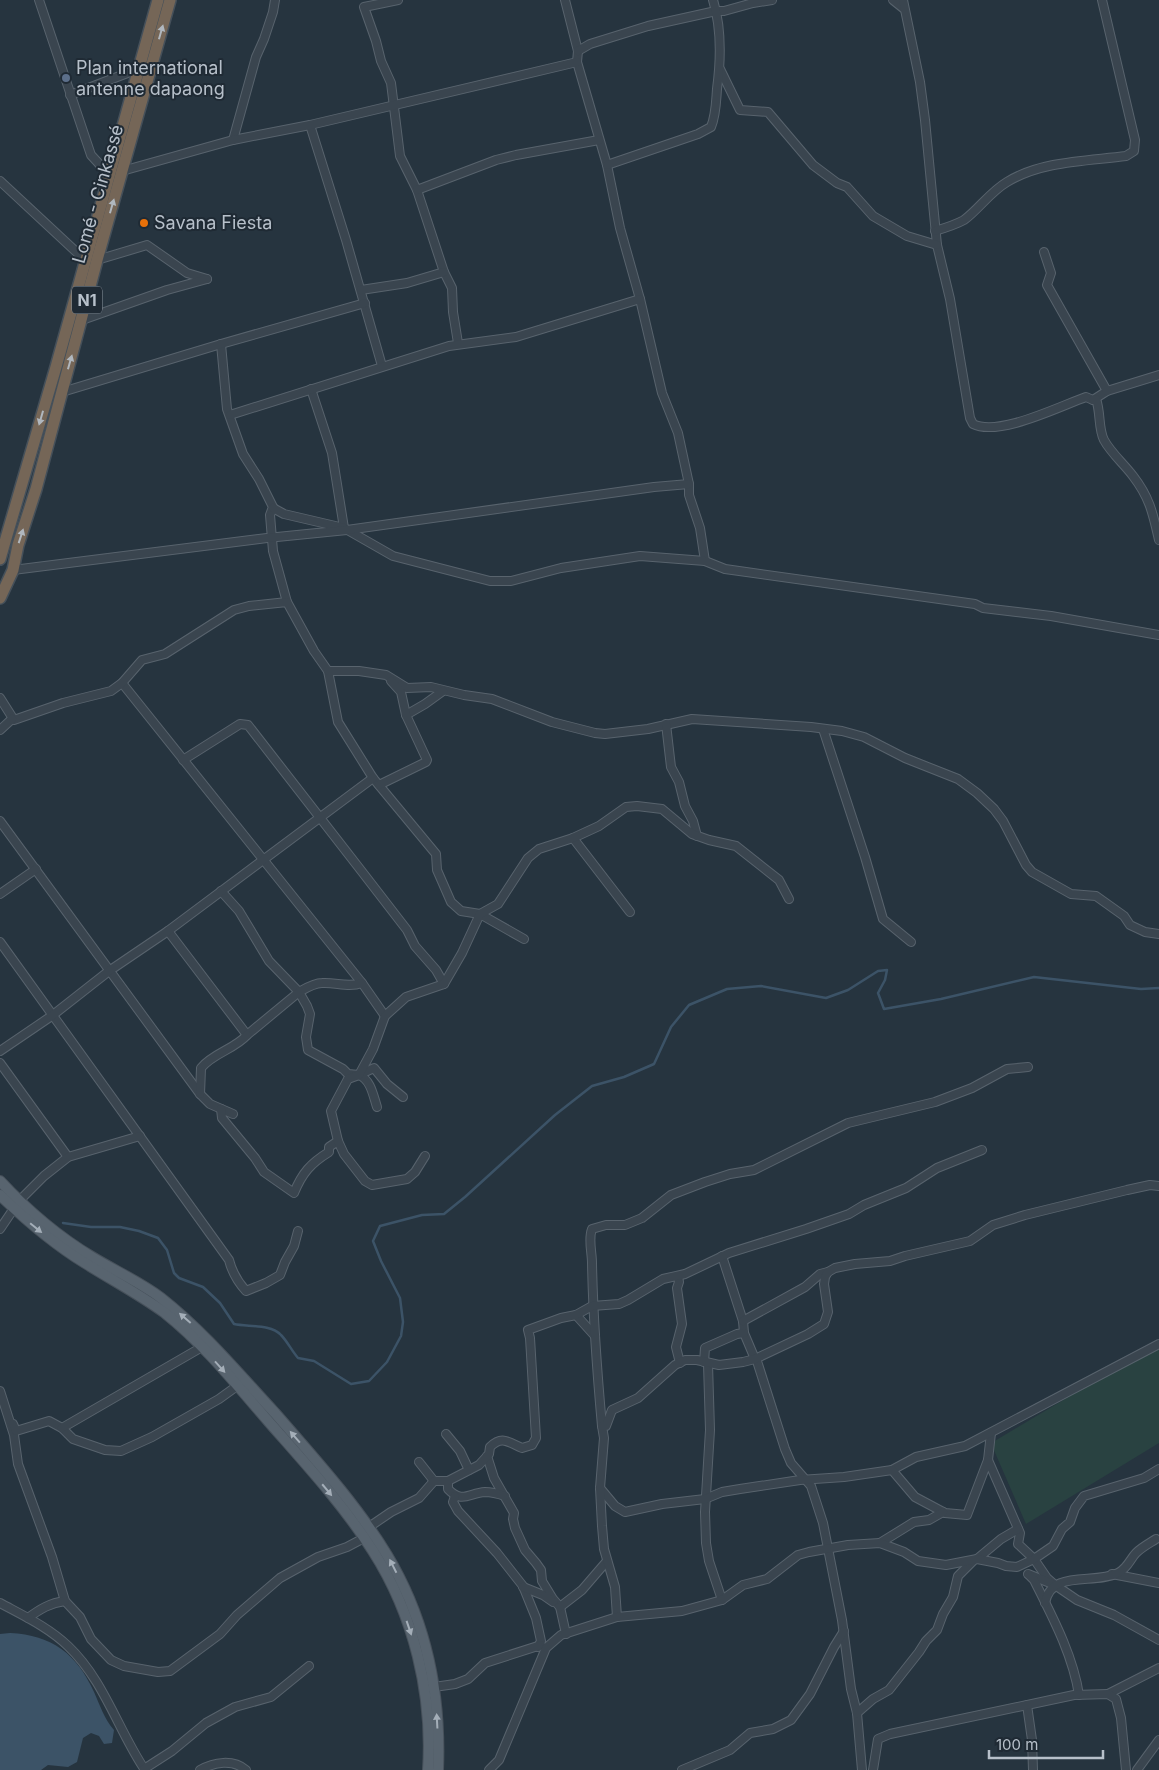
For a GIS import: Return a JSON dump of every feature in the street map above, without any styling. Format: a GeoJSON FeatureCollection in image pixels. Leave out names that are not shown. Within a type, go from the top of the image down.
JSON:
{"type":"FeatureCollection","features":[{"type":"Feature","properties":{"kind":"highway","name":"Lomé - Cinkassé"},"geometry":{"type":"LineString","coordinates":[[0,598],[13,570],[18,545],[36,489],[82,320],[116,170],[118,139],[158,0]]}},
{"type":"Feature","properties":{"kind":"highway","name":"Lomé - Cinkassé"},"geometry":{"type":"LineString","coordinates":[[0,559],[85,260],[170,0]]}},
{"type":"Feature","properties":{"kind":"main road"},"geometry":{"type":"LineString","coordinates":[[0,1180],[16,1204],[57,1244],[159,1309],[184,1329],[237,1386],[342,1507],[389,1579],[418,1655],[428,1710],[428,1770]]}},
{"type":"Feature","properties":{"kind":"main road"},"geometry":{"type":"LineString","coordinates":[[0,1195],[36,1216],[71,1243],[151,1291],[186,1318],[211,1342],[284,1424],[369,1527],[388,1557],[410,1604],[425,1645],[434,1687],[439,1747],[438,1770]]}},
{"type":"Feature","properties":{"kind":"street"},"geometry":{"type":"LineString","coordinates":[[39,0],[91,155],[102,167],[116,170],[233,140],[394,106],[577,62]]}},
{"type":"Feature","properties":{"kind":"street"},"geometry":{"type":"LineString","coordinates":[[233,140],[274,0]]}},
{"type":"Feature","properties":{"kind":"street"},"geometry":{"type":"LineString","coordinates":[[398,0],[364,7],[381,61],[391,83],[399,151],[417,190],[444,272],[452,288],[453,312],[458,344]]}},
{"type":"Feature","properties":{"kind":"street"},"geometry":{"type":"LineString","coordinates":[[565,0],[578,51],[577,62],[607,166],[620,228],[640,299],[662,393],[678,433],[689,484],[689,495],[700,528],[705,561]]}},
{"type":"Feature","properties":{"kind":"street"},"geometry":{"type":"LineString","coordinates":[[607,166],[698,134],[711,127],[716,107],[720,69],[719,30],[713,0]]}},
{"type":"Feature","properties":{"kind":"street"},"geometry":{"type":"LineString","coordinates":[[578,51],[590,44],[648,26],[716,11],[724,12],[753,3],[772,0]]}},
{"type":"Feature","properties":{"kind":"street"},"geometry":{"type":"LineString","coordinates":[[893,0],[903,4],[920,82],[929,150],[937,245],[950,299],[970,418],[973,424],[984,427],[1010,424],[1036,417],[1086,396],[1093,400],[1096,399],[1100,409],[1101,430],[1104,440],[1148,498],[1159,540]]}},
{"type":"Feature","properties":{"kind":"street"},"geometry":{"type":"LineString","coordinates":[[936,231],[965,219],[1005,183],[1017,176],[1059,164],[1126,156],[1134,151],[1135,140],[1102,0]]}},
{"type":"Feature","properties":{"kind":"street"},"geometry":{"type":"LineString","coordinates":[[70,94],[138,68]]}},
{"type":"Feature","properties":{"kind":"street"},"geometry":{"type":"LineString","coordinates":[[720,69],[740,110],[768,112],[813,165],[837,183],[847,187],[873,216],[907,236],[937,245]]}},
{"type":"Feature","properties":{"kind":"street"},"geometry":{"type":"LineString","coordinates":[[310,125],[361,290],[382,366]]}},
{"type":"Feature","properties":{"kind":"street"},"geometry":{"type":"LineString","coordinates":[[417,190],[496,160],[599,140]]}},
{"type":"Feature","properties":{"kind":"street"},"geometry":{"type":"LineString","coordinates":[[0,181],[85,260]]}},
{"type":"Feature","properties":{"kind":"street"},"geometry":{"type":"LineString","coordinates":[[82,320],[167,290],[207,279],[187,273],[147,244],[97,260]]}},
{"type":"Feature","properties":{"kind":"street"},"geometry":{"type":"LineString","coordinates":[[1044,252],[1051,273],[1047,285],[1107,391]]}},
{"type":"Feature","properties":{"kind":"street"},"geometry":{"type":"LineString","coordinates":[[361,290],[407,283],[444,272]]}},
{"type":"Feature","properties":{"kind":"street"},"geometry":{"type":"LineString","coordinates":[[230,415],[449,346],[516,337],[640,299]]}},
{"type":"Feature","properties":{"kind":"street"},"geometry":{"type":"LineString","coordinates":[[62,392],[221,344],[365,304]]}},
{"type":"Feature","properties":{"kind":"street"},"geometry":{"type":"LineString","coordinates":[[221,344],[226,404],[243,454],[272,503],[273,508],[270,515],[275,562],[287,602],[314,651],[328,671],[338,722],[373,778],[436,854],[438,870],[450,902],[461,911],[480,914],[524,939]]}},
{"type":"Feature","properties":{"kind":"street"},"geometry":{"type":"LineString","coordinates":[[1093,400],[1107,391],[1159,375]]}},
{"type":"Feature","properties":{"kind":"street"},"geometry":{"type":"LineString","coordinates":[[311,389],[332,453],[345,529]]}},
{"type":"Feature","properties":{"kind":"street"},"geometry":{"type":"LineString","coordinates":[[13,570],[689,484]]}},
{"type":"Feature","properties":{"kind":"street"},"geometry":{"type":"LineString","coordinates":[[273,508],[284,514],[345,529],[393,556],[467,576],[498,582],[511,581],[561,568],[628,557],[674,557],[705,561],[725,569],[975,604],[983,608],[1051,616],[1159,635]]}},
{"type":"Feature","properties":{"kind":"street"},"geometry":{"type":"LineString","coordinates":[[0,730],[12,719],[16,720],[63,703],[111,690],[122,683],[142,660],[165,654],[234,610],[249,606],[287,602]]}},
{"type":"Feature","properties":{"kind":"street"},"geometry":{"type":"LineString","coordinates":[[328,671],[352,670],[386,675],[407,688],[431,688],[492,699],[552,722],[595,733],[605,734],[648,729],[692,719],[842,730],[864,737],[905,758],[958,779],[994,809],[1003,821],[1026,865],[1032,872],[1071,894],[1096,896],[1124,916],[1130,925],[1145,932],[1159,934]]}},
{"type":"Feature","properties":{"kind":"street"},"geometry":{"type":"LineString","coordinates":[[379,785],[426,762],[406,715],[401,692],[386,675]]}},
{"type":"Feature","properties":{"kind":"street"},"geometry":{"type":"LineString","coordinates":[[122,683],[362,983],[385,1016]]}},
{"type":"Feature","properties":{"kind":"street"},"geometry":{"type":"LineString","coordinates":[[406,715],[443,691]]}},
{"type":"Feature","properties":{"kind":"street"},"geometry":{"type":"LineString","coordinates":[[0,698],[12,719]]}},
{"type":"Feature","properties":{"kind":"street"},"geometry":{"type":"LineString","coordinates":[[183,760],[240,724],[246,724],[320,817],[406,930],[415,946],[436,970],[444,984]]}},
{"type":"Feature","properties":{"kind":"street"},"geometry":{"type":"LineString","coordinates":[[666,724],[671,767],[679,782],[685,806],[693,821],[697,836]]}},
{"type":"Feature","properties":{"kind":"street"},"geometry":{"type":"LineString","coordinates":[[823,729],[865,857],[883,919],[911,942]]}},
{"type":"Feature","properties":{"kind":"street"},"geometry":{"type":"LineString","coordinates":[[0,1051],[53,1015],[109,971],[168,931],[373,778]]}},
{"type":"Feature","properties":{"kind":"street"},"geometry":{"type":"LineString","coordinates":[[359,1075],[373,1049],[385,1016],[406,998],[444,984],[462,953],[480,914],[498,904],[528,858],[538,849],[573,838],[599,826],[626,807],[637,806],[662,809],[692,834],[736,846],[779,880],[789,899]]}},
{"type":"Feature","properties":{"kind":"street"},"geometry":{"type":"LineString","coordinates":[[0,821],[200,1094],[210,1104],[233,1114]]}},
{"type":"Feature","properties":{"kind":"street"},"geometry":{"type":"LineString","coordinates":[[573,838],[630,912]]}},
{"type":"Feature","properties":{"kind":"street"},"geometry":{"type":"LineString","coordinates":[[0,894],[36,869]]}},
{"type":"Feature","properties":{"kind":"street"},"geometry":{"type":"LineString","coordinates":[[221,891],[239,911],[270,961],[299,992],[310,1014],[306,1037],[308,1050],[343,1069],[348,1074],[365,1077],[371,1088],[376,1107]]}},
{"type":"Feature","properties":{"kind":"street"},"geometry":{"type":"LineString","coordinates":[[471,912],[476,925]]}},
{"type":"Feature","properties":{"kind":"street"},"geometry":{"type":"LineString","coordinates":[[168,931],[247,1035]]}},
{"type":"Feature","properties":{"kind":"street"},"geometry":{"type":"LineString","coordinates":[[0,942],[229,1260],[237,1281],[246,1291],[280,1275],[294,1246],[298,1231]]}},
{"type":"Feature","properties":{"kind":"street"},"geometry":{"type":"LineString","coordinates":[[200,1094],[200,1073],[204,1065],[236,1046],[299,992],[309,986],[322,983],[353,986],[362,983]]}},
{"type":"Feature","properties":{"kind":"street"},"geometry":{"type":"LineString","coordinates":[[0,1063],[68,1157]]}},
{"type":"Feature","properties":{"kind":"street"},"geometry":{"type":"LineString","coordinates":[[618,1617],[603,1534],[600,1488],[604,1438],[597,1380],[592,1306],[590,1234],[592,1229],[606,1225],[625,1225],[642,1218],[671,1195],[713,1179],[754,1170],[848,1123],[935,1102],[972,1088],[1007,1069],[1028,1067]]}},
{"type":"Feature","properties":{"kind":"street"},"geometry":{"type":"LineString","coordinates":[[404,1097],[387,1084],[374,1068],[348,1078],[331,1111],[338,1141],[344,1154],[365,1181],[372,1185],[407,1179],[415,1172],[425,1156]]}},
{"type":"Feature","properties":{"kind":"street"},"geometry":{"type":"LineString","coordinates":[[221,1110],[222,1118],[264,1172],[294,1193],[299,1180],[313,1162],[329,1152],[329,1147],[338,1141]]}},
{"type":"Feature","properties":{"kind":"street"},"geometry":{"type":"LineString","coordinates":[[0,1230],[16,1204],[44,1176],[68,1157],[140,1136]]}},
{"type":"Feature","properties":{"kind":"street"},"geometry":{"type":"LineString","coordinates":[[369,1527],[391,1512],[419,1498],[434,1481],[448,1481],[479,1465],[489,1454],[490,1447],[496,1441],[502,1440],[522,1448],[532,1445],[536,1438],[528,1330],[561,1318],[576,1315],[592,1306],[619,1304],[663,1279],[678,1276],[722,1256],[849,1214],[864,1205],[906,1188],[937,1168],[982,1150]]}},
{"type":"Feature","properties":{"kind":"street"},"geometry":{"type":"LineString","coordinates":[[743,1321],[805,1287],[820,1274],[835,1268],[890,1261],[970,1241],[993,1225],[1064,1204],[1150,1185],[1159,1186]]}},
{"type":"Feature","properties":{"kind":"street"},"geometry":{"type":"LineString","coordinates":[[722,1256],[743,1321],[744,1333],[765,1383],[785,1449],[791,1463],[810,1486],[820,1514],[844,1631],[851,1689],[857,1713],[862,1770]]}},
{"type":"Feature","properties":{"kind":"street"},"geometry":{"type":"LineString","coordinates":[[602,1426],[606,1426],[612,1410],[638,1398],[680,1363],[690,1360],[719,1365],[755,1358],[808,1334],[824,1324],[828,1312],[824,1284],[828,1272]]}},
{"type":"Feature","properties":{"kind":"street"},"geometry":{"type":"LineString","coordinates":[[678,1276],[677,1288],[682,1324],[676,1347],[680,1363]]}},
{"type":"Feature","properties":{"kind":"street"},"geometry":{"type":"LineString","coordinates":[[576,1315],[595,1336]]}},
{"type":"Feature","properties":{"kind":"street"},"geometry":{"type":"LineString","coordinates":[[722,1600],[707,1552],[705,1512],[710,1430],[705,1348],[737,1334],[744,1333]]}},
{"type":"Feature","properties":{"kind":"street"},"geometry":{"type":"LineString","coordinates":[[600,1488],[615,1506],[624,1512],[662,1504],[706,1499],[722,1492],[740,1489],[892,1470],[916,1457],[965,1446],[1159,1344]]}},
{"type":"Feature","properties":{"kind":"street"},"geometry":{"type":"LineString","coordinates":[[62,1428],[202,1347]]}},
{"type":"Feature","properties":{"kind":"street"},"geometry":{"type":"LineString","coordinates":[[0,1390],[16,1431],[49,1421],[62,1428],[73,1439],[105,1450],[121,1451],[152,1437],[219,1399],[237,1386]]}},
{"type":"Feature","properties":{"kind":"street"},"geometry":{"type":"LineString","coordinates":[[0,1390],[14,1435],[18,1464],[52,1557],[65,1601],[80,1617],[91,1639],[111,1660],[124,1666],[164,1672],[170,1671],[220,1634],[237,1615],[280,1578],[318,1557],[347,1547],[364,1538]]}},
{"type":"Feature","properties":{"kind":"street"},"geometry":{"type":"LineString","coordinates":[[892,1470],[915,1497],[943,1512],[967,1515],[988,1460],[990,1433]]}},
{"type":"Feature","properties":{"kind":"street"},"geometry":{"type":"LineString","coordinates":[[446,1434],[464,1458],[469,1470]]}},
{"type":"Feature","properties":{"kind":"street"},"geometry":{"type":"LineString","coordinates":[[487,1456],[494,1478],[514,1513],[515,1528],[525,1550],[541,1570],[542,1581],[559,1606],[566,1634]]}},
{"type":"Feature","properties":{"kind":"street"},"geometry":{"type":"LineString","coordinates":[[988,1460],[1020,1533],[1018,1544],[1034,1559],[1056,1585],[1077,1600],[1114,1615],[1156,1638],[1159,1629]]}},
{"type":"Feature","properties":{"kind":"street"},"geometry":{"type":"LineString","coordinates":[[418,1462],[434,1481]]}},
{"type":"Feature","properties":{"kind":"street"},"geometry":{"type":"LineString","coordinates":[[1017,1567],[1054,1546],[1062,1529],[1070,1522],[1074,1508],[1084,1496],[1144,1478],[1159,1469]]}},
{"type":"Feature","properties":{"kind":"street"},"geometry":{"type":"LineString","coordinates":[[448,1481],[448,1489],[455,1496],[463,1498],[486,1492],[505,1496]]}},
{"type":"Feature","properties":{"kind":"street"},"geometry":{"type":"LineString","coordinates":[[455,1496],[453,1502],[458,1511],[497,1553],[523,1586],[536,1618],[540,1641],[538,1646]]}},
{"type":"Feature","properties":{"kind":"street"},"geometry":{"type":"LineString","coordinates":[[880,1543],[914,1522],[930,1520],[943,1512]]}},
{"type":"Feature","properties":{"kind":"street"},"geometry":{"type":"LineString","coordinates":[[857,1713],[889,1690],[926,1641],[937,1630],[943,1614],[953,1597],[958,1576],[1001,1539],[1018,1529]]}},
{"type":"Feature","properties":{"kind":"street"},"geometry":{"type":"LineString","coordinates":[[1044,1602],[1048,1590],[1060,1582],[1117,1573],[1127,1566],[1136,1552],[1156,1539]]}},
{"type":"Feature","properties":{"kind":"street"},"geometry":{"type":"LineString","coordinates":[[434,1687],[456,1684],[468,1679],[485,1663],[618,1617],[682,1610],[722,1600],[743,1584],[767,1579],[798,1555],[848,1545],[880,1543],[904,1552],[918,1561],[946,1565],[975,1560],[1017,1567],[1028,1574],[1056,1585]]}},
{"type":"Feature","properties":{"kind":"street"},"geometry":{"type":"LineString","coordinates":[[559,1606],[582,1590],[607,1561]]}},
{"type":"Feature","properties":{"kind":"street"},"geometry":{"type":"LineString","coordinates":[[1041,1569],[1044,1602]]}},
{"type":"Feature","properties":{"kind":"street"},"geometry":{"type":"LineString","coordinates":[[1028,1574],[1034,1580],[1055,1623],[1076,1674],[1079,1695]]}},
{"type":"Feature","properties":{"kind":"street"},"geometry":{"type":"LineString","coordinates":[[1112,1574],[1159,1583]]}},
{"type":"Feature","properties":{"kind":"street"},"geometry":{"type":"LineString","coordinates":[[523,1586],[543,1595],[559,1606]]}},
{"type":"Feature","properties":{"kind":"street"},"geometry":{"type":"LineString","coordinates":[[28,1618],[52,1603],[65,1601]]}},
{"type":"Feature","properties":{"kind":"street"},"geometry":{"type":"LineString","coordinates":[[0,1603],[44,1627],[69,1646],[92,1674],[144,1769],[172,1751],[206,1723],[234,1707],[271,1697],[309,1666]]}},
{"type":"Feature","properties":{"kind":"street"},"geometry":{"type":"LineString","coordinates":[[682,1770],[730,1750],[750,1733],[773,1729],[791,1720],[810,1694],[830,1653],[844,1631]]}},
{"type":"Feature","properties":{"kind":"street"},"geometry":{"type":"LineString","coordinates":[[489,1770],[499,1760],[546,1648],[552,1641]]}},
{"type":"Feature","properties":{"kind":"street"},"geometry":{"type":"LineString","coordinates":[[873,1770],[878,1740],[890,1734],[1079,1695],[1108,1694],[1159,1668]]}},
{"type":"Feature","properties":{"kind":"street"},"geometry":{"type":"LineString","coordinates":[[1108,1694],[1116,1699],[1121,1718],[1126,1770]]}},
{"type":"Feature","properties":{"kind":"street"},"geometry":{"type":"LineString","coordinates":[[1027,1705],[1032,1740],[1032,1770]]}},
{"type":"Feature","properties":{"kind":"street"},"geometry":{"type":"LineString","coordinates":[[1136,1770],[1158,1742]]}},
{"type":"Feature","properties":{"kind":"street"},"geometry":{"type":"LineString","coordinates":[[200,1770],[208,1765],[231,1762],[246,1770]]}},
{"type":"Feature","properties":{"kind":"green space"},"geometry":{"type":"Polygon","coordinates":[[[1159,1347],[1159,1443],[1026,1524],[993,1448],[993,1442],[1112,1371],[1159,1347]]]}},
{"type":"Feature","properties":{"kind":"water"},"geometry":{"type":"Polygon","coordinates":[[[10,1633],[38,1638],[51,1643],[71,1657],[80,1667],[105,1717],[114,1730],[112,1743],[104,1744],[99,1736],[91,1733],[83,1738],[77,1762],[68,1767],[48,1765],[41,1770],[0,1770],[0,1634],[10,1633]]]}},
{"type":"Feature","properties":{"kind":"waterway"},"geometry":{"type":"LineString","coordinates":[[63,1223],[91,1227],[120,1227],[158,1238],[167,1250],[174,1273],[179,1278],[203,1287],[220,1303],[234,1324],[259,1326],[277,1331],[298,1358],[314,1361],[351,1384],[369,1381],[387,1362],[401,1336],[403,1322],[400,1298],[373,1241],[380,1226],[422,1215],[444,1214],[555,1115],[592,1086],[624,1077],[654,1064],[671,1027],[689,1005],[727,989],[761,986],[826,998],[848,990],[878,971],[887,970],[885,980],[878,993],[884,1009],[941,999],[1034,977],[1141,989],[1159,988]]}},
{"type":"Feature","properties":{"kind":"place","name":"Plan international antenne dapaong"},"geometry":{"type":"Point","coordinates":[66,78]}},
{"type":"Feature","properties":{"kind":"place","name":"Savana Fiesta"},"geometry":{"type":"Point","coordinates":[144,223]}}]}
